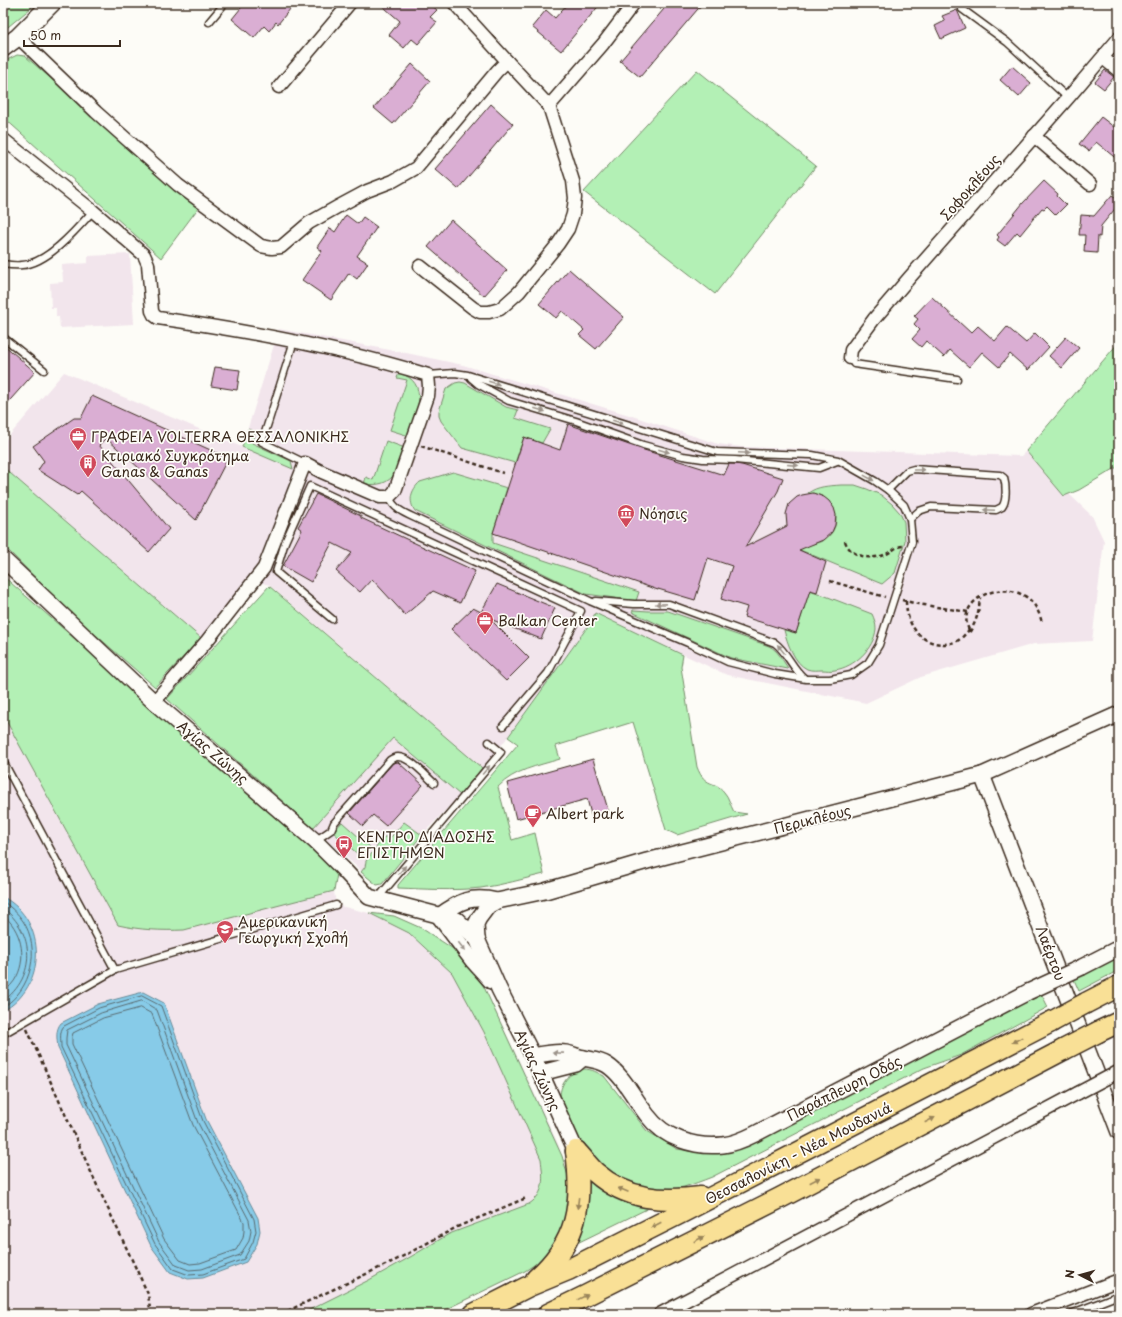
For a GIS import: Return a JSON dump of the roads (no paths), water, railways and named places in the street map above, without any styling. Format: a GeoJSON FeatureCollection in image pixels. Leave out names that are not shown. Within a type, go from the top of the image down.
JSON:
{"type":"FeatureCollection","features":[{"type":"Feature","properties":{"kind":"highway","name":"Θεσσαλονίκη - Νέα Μουδανιά"},"geometry":{"type":"LineString","coordinates":[[474,1314],[527,1287],[568,1270],[716,1195],[1119,986]]}},
{"type":"Feature","properties":{"kind":"highway"},"geometry":{"type":"LineString","coordinates":[[548,1314],[787,1194],[1119,1022]]}},
{"type":"Feature","properties":{"kind":"highway"},"geometry":{"type":"LineString","coordinates":[[576,1150],[596,1173],[624,1191],[640,1196],[663,1200],[677,1200],[716,1195]]}},
{"type":"Feature","properties":{"kind":"highway"},"geometry":{"type":"LineString","coordinates":[[527,1287],[544,1272],[561,1253],[570,1235],[578,1200],[578,1163],[576,1150]]}},
{"type":"Feature","properties":{"kind":"main road"},"geometry":{"type":"LineString","coordinates":[[3,48],[18,37],[52,3]]}},
{"type":"Feature","properties":{"kind":"street"},"geometry":{"type":"LineString","coordinates":[[279,87],[350,3]]}},
{"type":"Feature","properties":{"kind":"street"},"geometry":{"type":"LineString","coordinates":[[420,266],[480,312],[489,312],[500,309],[519,292],[558,244],[568,229],[573,214],[575,198],[573,181],[549,106],[454,3]]}},
{"type":"Feature","properties":{"kind":"street"},"geometry":{"type":"LineString","coordinates":[[549,106],[603,44],[634,3]]}},
{"type":"Feature","properties":{"kind":"street"},"geometry":{"type":"LineString","coordinates":[[18,37],[96,112],[178,185],[261,246],[272,248],[281,247],[309,223],[339,206],[367,191],[393,181],[416,168],[507,61]]}},
{"type":"Feature","properties":{"kind":"street","name":"Σοφοκλέους"},"geometry":{"type":"LineString","coordinates":[[850,358],[851,350],[874,319],[1119,38]]}},
{"type":"Feature","properties":{"kind":"street"},"geometry":{"type":"LineString","coordinates":[[1103,58],[1119,71]]}},
{"type":"Feature","properties":{"kind":"street"},"geometry":{"type":"LineString","coordinates":[[1034,136],[1090,184]]}},
{"type":"Feature","properties":{"kind":"street"},"geometry":{"type":"LineString","coordinates":[[3,139],[93,211],[144,255],[148,264],[152,311],[158,318],[294,341],[362,356],[428,375],[430,386],[428,396],[394,492],[390,497],[380,497],[305,463],[264,568],[206,642],[154,702]]}},
{"type":"Feature","properties":{"kind":"street","name":"Αγίας Ζώνης"},"geometry":{"type":"LineString","coordinates":[[3,559],[154,702],[315,841],[369,897],[457,920],[477,939]]}},
{"type":"Feature","properties":{"kind":"street","name":"Περικλέους"},"geometry":{"type":"LineString","coordinates":[[439,916],[545,892],[647,861],[982,775],[1119,714]]}},
{"type":"Feature","properties":{"kind":"street","name":"Λαέρτου"},"geometry":{"type":"LineString","coordinates":[[982,775],[1119,1132]]}},
{"type":"Feature","properties":{"kind":"street"},"geometry":{"type":"LineString","coordinates":[[493,904],[482,913],[476,924],[477,939],[499,989]]}},
{"type":"Feature","properties":{"kind":"street"},"geometry":{"type":"LineString","coordinates":[[439,916],[473,961],[499,989]]}},
{"type":"Feature","properties":{"kind":"street","name":"Παράπλευρη Οδός"},"geometry":{"type":"LineString","coordinates":[[533,1056],[553,1052],[564,1052],[595,1060],[609,1066],[617,1074],[647,1116],[660,1128],[672,1136],[694,1143],[724,1145],[755,1134],[1028,992],[1119,948]]}},
{"type":"Feature","properties":{"kind":"street","name":"Αγίας Ζώνης"},"geometry":{"type":"LineString","coordinates":[[499,989],[533,1056],[576,1150]]}},
{"type":"Feature","properties":{"kind":"street"},"geometry":{"type":"LineString","coordinates":[[541,1073],[576,1064],[583,1058]]}},
{"type":"Feature","properties":{"kind":"street"},"geometry":{"type":"LineString","coordinates":[[555,1104],[556,1085],[562,1068]]}},
{"type":"Feature","properties":{"kind":"street"},"geometry":{"type":"LineString","coordinates":[[660,1314],[1118,1071]]}},
{"type":"Feature","properties":{"kind":"street"},"geometry":{"type":"LineString","coordinates":[[1031,1314],[1119,1280]]}},
{"type":"Feature","properties":{"kind":"lane"},"geometry":{"type":"LineString","coordinates":[[209,22],[225,3]]}},
{"type":"Feature","properties":{"kind":"lane"},"geometry":{"type":"LineString","coordinates":[[962,9],[1007,42],[1068,98]]}},
{"type":"Feature","properties":{"kind":"lane"},"geometry":{"type":"LineString","coordinates":[[3,264],[23,266],[39,261],[68,238],[93,211]]}},
{"type":"Feature","properties":{"kind":"lane"},"geometry":{"type":"LineString","coordinates":[[3,337],[44,370]]}},
{"type":"Feature","properties":{"kind":"lane"},"geometry":{"type":"LineString","coordinates":[[294,341],[262,442],[305,463]]}},
{"type":"Feature","properties":{"kind":"lane"},"geometry":{"type":"LineString","coordinates":[[850,358],[854,364],[957,379]]}},
{"type":"Feature","properties":{"kind":"lane"},"geometry":{"type":"LineString","coordinates":[[390,497],[397,509],[590,601],[688,643],[728,662],[775,674],[806,679],[830,680],[851,675],[868,663],[879,645],[894,600],[912,542],[910,519],[904,505],[888,490],[838,460],[812,456],[717,452],[468,376],[455,374],[428,375]]}},
{"type":"Feature","properties":{"kind":"lane"},"geometry":{"type":"LineString","coordinates":[[468,376],[478,384],[509,401],[576,421],[643,445],[683,456],[703,459],[735,460],[819,468],[838,460]]}},
{"type":"Feature","properties":{"kind":"lane"},"geometry":{"type":"LineString","coordinates":[[888,490],[907,471],[914,469],[1000,475],[1004,478],[1006,483],[1005,501],[1002,506],[996,510],[931,507],[919,511],[910,519]]}},
{"type":"Feature","properties":{"kind":"lane"},"geometry":{"type":"LineString","coordinates":[[332,619],[276,572],[285,542],[310,486],[581,611],[548,672],[503,726]]}},
{"type":"Feature","properties":{"kind":"lane"},"geometry":{"type":"LineString","coordinates":[[590,601],[634,604],[668,604],[775,643],[780,646],[794,669],[806,679]]}},
{"type":"Feature","properties":{"kind":"lane"},"geometry":{"type":"LineString","coordinates":[[377,899],[501,752],[489,742]]}},
{"type":"Feature","properties":{"kind":"lane"},"geometry":{"type":"LineString","coordinates":[[315,841],[331,830],[334,823],[390,760],[396,757],[410,761],[434,783]]}},
{"type":"Feature","properties":{"kind":"lane"},"geometry":{"type":"LineString","coordinates":[[3,761],[115,970]]}},
{"type":"Feature","properties":{"kind":"lane"},"geometry":{"type":"LineString","coordinates":[[3,1034],[115,970],[336,905]]}},
{"type":"Feature","properties":{"kind":"lane"},"geometry":{"type":"LineString","coordinates":[[1070,1314],[1119,1295]]}},
{"type":"Feature","properties":{"kind":"water"},"geometry":{"type":"Polygon","coordinates":[[[3,897],[18,908],[28,922],[34,937],[36,954],[34,971],[28,986],[17,1000],[3,1011],[3,897]]]}},
{"type":"Feature","properties":{"kind":"water"},"geometry":{"type":"Polygon","coordinates":[[[143,992],[164,1003],[206,1119],[258,1218],[260,1231],[257,1244],[246,1262],[203,1278],[188,1279],[170,1272],[151,1246],[58,1048],[57,1032],[61,1023],[98,1004],[143,992]]]}},
{"type":"Feature","properties":{"kind":"place","name":"ΓΡΑΦΕΙΑ VOLTERRA ΘΕΣΣΑΛΟΝΙΚΗΣ"},"geometry":{"type":"Point","coordinates":[78,451]}},
{"type":"Feature","properties":{"kind":"place","name":"Κτιριακό Συγκρότημα Ganas & Ganas"},"geometry":{"type":"Point","coordinates":[88,478]}},
{"type":"Feature","properties":{"kind":"place","name":"Νόησις"},"geometry":{"type":"Point","coordinates":[626,528]}},
{"type":"Feature","properties":{"kind":"place","name":"Balkan Center"},"geometry":{"type":"Point","coordinates":[485,635]}},
{"type":"Feature","properties":{"kind":"place","name":"Albert park"},"geometry":{"type":"Point","coordinates":[533,828]}},
{"type":"Feature","properties":{"kind":"place","name":"ΚΕΝΤΡΟ ΔΙΑΔΟΣΗΣ ΕΠΙΣΤΗΜΩΝ"},"geometry":{"type":"Point","coordinates":[344,859]}},
{"type":"Feature","properties":{"kind":"place","name":"Αμερικανική Γεωργική Σχολή"},"geometry":{"type":"Point","coordinates":[225,944]}}]}
